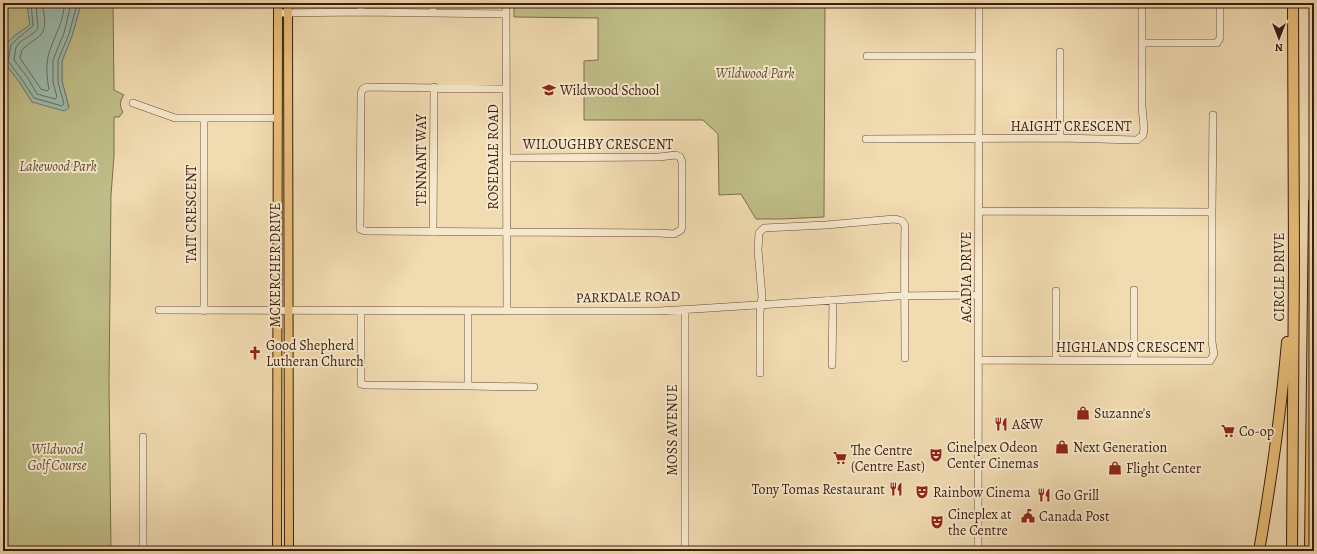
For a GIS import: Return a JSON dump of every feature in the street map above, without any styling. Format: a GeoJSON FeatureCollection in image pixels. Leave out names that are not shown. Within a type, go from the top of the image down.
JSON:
{"type":"FeatureCollection","features":[{"type":"Feature","properties":{"kind":"highway","name":"CIRCLE DRIVE"},"geometry":{"type":"LineString","coordinates":[[1292,551],[1294,263],[1293,3]]}},
{"type":"Feature","properties":{"kind":"highway"},"geometry":{"type":"LineString","coordinates":[[1310,551],[1314,335],[1314,202]]}},
{"type":"Feature","properties":{"kind":"highway"},"geometry":{"type":"LineString","coordinates":[[1259,551],[1271,482],[1284,380],[1294,263]]}},
{"type":"Feature","properties":{"kind":"main road","name":"MCKERCHER DRIVE"},"geometry":{"type":"LineString","coordinates":[[277,551],[278,3]]}},
{"type":"Feature","properties":{"kind":"main road","name":"MCKERCHER DRIVE"},"geometry":{"type":"LineString","coordinates":[[288,3],[289,551]]}},
{"type":"Feature","properties":{"kind":"street"},"geometry":{"type":"LineString","coordinates":[[360,3],[360,12]]}},
{"type":"Feature","properties":{"kind":"street"},"geometry":{"type":"LineString","coordinates":[[433,3],[433,13]]}},
{"type":"Feature","properties":{"kind":"street","name":"ROSEDALE ROAD"},"geometry":{"type":"LineString","coordinates":[[506,3],[507,311]]}},
{"type":"Feature","properties":{"kind":"street","name":"ACADIA DRIVE"},"geometry":{"type":"LineString","coordinates":[[978,551],[979,3]]}},
{"type":"Feature","properties":{"kind":"street","name":"HAIGHT CRESCENT"},"geometry":{"type":"LineString","coordinates":[[866,139],[1060,138],[1137,140],[1143,135],[1144,129],[1142,106],[1142,3]]}},
{"type":"Feature","properties":{"kind":"street"},"geometry":{"type":"LineString","coordinates":[[1142,43],[1217,43],[1220,38],[1220,3]]}},
{"type":"Feature","properties":{"kind":"street"},"geometry":{"type":"LineString","coordinates":[[278,13],[360,12],[506,14]]}},
{"type":"Feature","properties":{"kind":"street"},"geometry":{"type":"LineString","coordinates":[[1060,52],[1060,138]]}},
{"type":"Feature","properties":{"kind":"street"},"geometry":{"type":"LineString","coordinates":[[867,56],[979,56]]}},
{"type":"Feature","properties":{"kind":"street"},"geometry":{"type":"LineString","coordinates":[[506,89],[434,87],[367,87],[363,89],[361,94],[360,229],[365,231],[507,233]]}},
{"type":"Feature","properties":{"kind":"street","name":"TENNANT WAY"},"geometry":{"type":"LineString","coordinates":[[434,87],[434,232]]}},
{"type":"Feature","properties":{"kind":"street"},"geometry":{"type":"LineString","coordinates":[[133,103],[175,118],[278,118]]}},
{"type":"Feature","properties":{"kind":"street"},"geometry":{"type":"LineString","coordinates":[[979,211],[1212,212],[1213,116]]}},
{"type":"Feature","properties":{"kind":"street","name":"TAIT CRESCENT"},"geometry":{"type":"LineString","coordinates":[[204,118],[204,311]]}},
{"type":"Feature","properties":{"kind":"street","name":"WILOUGHBY CRESCENT"},"geometry":{"type":"LineString","coordinates":[[507,158],[659,157],[676,155],[680,157],[682,162],[682,227],[681,230],[674,234],[507,233]]}},
{"type":"Feature","properties":{"kind":"street","name":"HIGHLANDS CRESCENT"},"geometry":{"type":"LineString","coordinates":[[979,360],[1210,361],[1214,354],[1212,342],[1212,212]]}},
{"type":"Feature","properties":{"kind":"street"},"geometry":{"type":"LineString","coordinates":[[760,373],[762,297],[758,233],[764,228],[826,225],[894,219],[900,220],[904,223],[906,358]]}},
{"type":"Feature","properties":{"kind":"street"},"geometry":{"type":"LineString","coordinates":[[1134,290],[1134,360]]}},
{"type":"Feature","properties":{"kind":"street"},"geometry":{"type":"LineString","coordinates":[[1056,291],[1056,360]]}},
{"type":"Feature","properties":{"kind":"street","name":"PARKDALE ROAD"},"geometry":{"type":"LineString","coordinates":[[278,310],[685,310],[905,295],[979,295]]}},
{"type":"Feature","properties":{"kind":"street"},"geometry":{"type":"LineString","coordinates":[[832,365],[833,300]]}},
{"type":"Feature","properties":{"kind":"street"},"geometry":{"type":"LineString","coordinates":[[159,310],[278,310]]}},
{"type":"Feature","properties":{"kind":"street"},"geometry":{"type":"LineString","coordinates":[[361,310],[361,384],[534,386]]}},
{"type":"Feature","properties":{"kind":"street","name":"MOSS AVENUE"},"geometry":{"type":"LineString","coordinates":[[685,310],[685,551]]}},
{"type":"Feature","properties":{"kind":"street"},"geometry":{"type":"LineString","coordinates":[[468,311],[468,386]]}},
{"type":"Feature","properties":{"kind":"street"},"geometry":{"type":"LineString","coordinates":[[143,437],[143,551]]}},
{"type":"Feature","properties":{"kind":"green space"},"geometry":{"type":"Polygon","coordinates":[[[3,3],[28,3],[30,25],[14,36],[4,62],[32,102],[69,107],[62,81],[62,61],[72,36],[80,7],[79,3],[113,3],[114,90],[124,95],[120,103],[123,112],[119,117],[114,117],[114,156],[111,195],[109,383],[111,551],[3,551],[3,3]]]}},
{"type":"Feature","properties":{"kind":"green space","name":"Wildwood Park"},"geometry":{"type":"Polygon","coordinates":[[[514,3],[825,3],[824,217],[756,219],[741,194],[719,195],[718,134],[703,120],[584,120],[584,61],[598,60],[598,18],[514,17],[514,3]]]}},
{"type":"Feature","properties":{"kind":"water"},"geometry":{"type":"Polygon","coordinates":[[[28,3],[79,3],[80,7],[72,36],[62,61],[62,81],[69,108],[64,111],[32,102],[4,62],[7,43],[30,25],[28,3]]]}},
{"type":"Feature","properties":{"kind":"place","name":"Wildwood School"},"geometry":{"type":"Point","coordinates":[549,90]}},
{"type":"Feature","properties":{"kind":"place","name":"Good Shepherd Lutheran Church"},"geometry":{"type":"Point","coordinates":[255,353]}},
{"type":"Feature","properties":{"kind":"place","name":"Suzanne's"},"geometry":{"type":"Point","coordinates":[1083,413]}},
{"type":"Feature","properties":{"kind":"place","name":"A&W"},"geometry":{"type":"Point","coordinates":[1001,424]}},
{"type":"Feature","properties":{"kind":"place","name":"Co-op"},"geometry":{"type":"Point","coordinates":[1228,431]}},
{"type":"Feature","properties":{"kind":"place","name":"Next Generation"},"geometry":{"type":"Point","coordinates":[1062,447]}},
{"type":"Feature","properties":{"kind":"place","name":"Cinelpex Odeon Center Cinemas"},"geometry":{"type":"Point","coordinates":[936,455]}},
{"type":"Feature","properties":{"kind":"place","name":"The Centre (Centre East)"},"geometry":{"type":"Point","coordinates":[840,458]}},
{"type":"Feature","properties":{"kind":"place","name":"Flight Center"},"geometry":{"type":"Point","coordinates":[1115,468]}},
{"type":"Feature","properties":{"kind":"place","name":"Tony Tomas Restaurant"},"geometry":{"type":"Point","coordinates":[896,489]}},
{"type":"Feature","properties":{"kind":"place","name":"Rainbow Cinema"},"geometry":{"type":"Point","coordinates":[922,492]}},
{"type":"Feature","properties":{"kind":"place","name":"Go Grill"},"geometry":{"type":"Point","coordinates":[1044,495]}},
{"type":"Feature","properties":{"kind":"place","name":"Canada Post"},"geometry":{"type":"Point","coordinates":[1028,516]}},
{"type":"Feature","properties":{"kind":"place","name":"Cineplex at the Centre"},"geometry":{"type":"Point","coordinates":[937,522]}},
{"type":"Feature","properties":{"kind":"park label","name":"Lakewood Park"},"geometry":{"type":"Point","coordinates":[58,166]}},
{"type":"Feature","properties":{"kind":"park label","name":"Wildwood Golf Course"},"geometry":{"type":"Point","coordinates":[57,458]}}]}
